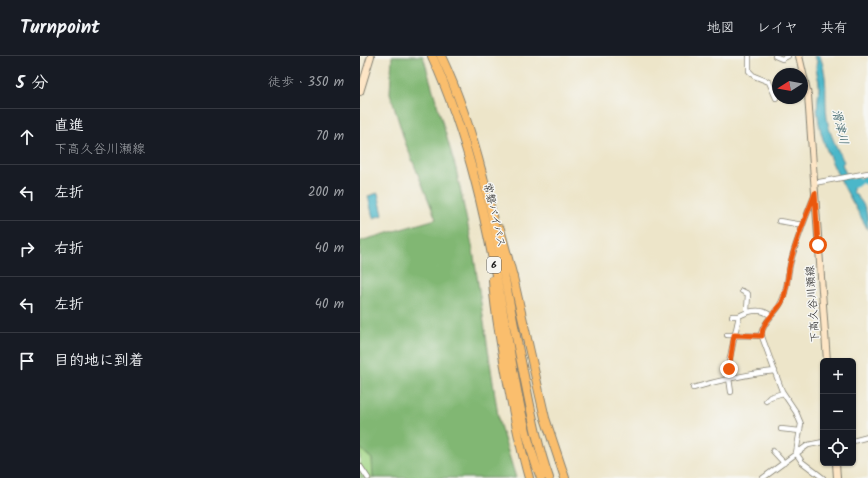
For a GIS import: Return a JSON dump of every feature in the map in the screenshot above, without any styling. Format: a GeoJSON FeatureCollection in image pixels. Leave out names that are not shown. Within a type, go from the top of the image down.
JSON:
{"type":"FeatureCollection","features":[{"type":"Feature","properties":{"kind":"highway","name":"常磐バイパス"},"geometry":{"type":"LineString","coordinates":[[432,56],[459,123],[490,243],[525,426],[541,478]]}},
{"type":"Feature","properties":{"kind":"highway","name":"常磐バイパス"},"geometry":{"type":"LineString","coordinates":[[441,56],[468,121],[487,190],[534,424],[550,478]]}},
{"type":"Feature","properties":{"kind":"highway"},"geometry":{"type":"LineString","coordinates":[[487,190],[513,277],[545,418],[565,478]]}},
{"type":"Feature","properties":{"kind":"highway"},"geometry":{"type":"LineString","coordinates":[[490,243],[494,306],[516,424],[529,478]]}},
{"type":"Feature","properties":{"kind":"main road"},"geometry":{"type":"LineString","coordinates":[[360,92],[371,56]]}},
{"type":"Feature","properties":{"kind":"main road","name":"下高久谷川瀬線"},"geometry":{"type":"LineString","coordinates":[[799,56],[808,95],[827,358]]}},
{"type":"Feature","properties":{"kind":"main road"},"geometry":{"type":"LineString","coordinates":[[836,466],[837,478]]}},
{"type":"Feature","properties":{"kind":"street"},"geometry":{"type":"LineString","coordinates":[[748,56],[749,71],[754,76],[769,82],[772,89]]}},
{"type":"Feature","properties":{"kind":"street"},"geometry":{"type":"LineString","coordinates":[[775,56],[782,59],[788,56]]}},
{"type":"Feature","properties":{"kind":"street"},"geometry":{"type":"LineString","coordinates":[[814,183],[868,173]]}},
{"type":"Feature","properties":{"kind":"street"},"geometry":{"type":"LineString","coordinates":[[815,193],[791,261],[787,275],[787,285],[781,303],[762,328],[762,336],[783,393],[796,412],[801,424],[796,454],[802,462],[823,478]]}},
{"type":"Feature","properties":{"kind":"street"},"geometry":{"type":"LineString","coordinates":[[780,221],[803,225]]}},
{"type":"Feature","properties":{"kind":"street"},"geometry":{"type":"LineString","coordinates":[[742,291],[748,294],[747,311]]}},
{"type":"Feature","properties":{"kind":"street"},"geometry":{"type":"LineString","coordinates":[[732,316],[739,316],[747,311],[763,311],[771,316]]}},
{"type":"Feature","properties":{"kind":"street"},"geometry":{"type":"LineString","coordinates":[[731,392],[731,377],[729,369],[734,335],[739,316]]}},
{"type":"Feature","properties":{"kind":"street"},"geometry":{"type":"LineString","coordinates":[[727,335],[762,336]]}},
{"type":"Feature","properties":{"kind":"street"},"geometry":{"type":"LineString","coordinates":[[693,388],[731,377],[775,371]]}},
{"type":"Feature","properties":{"kind":"street"},"geometry":{"type":"LineString","coordinates":[[766,401],[770,397],[783,393]]}},
{"type":"Feature","properties":{"kind":"street"},"geometry":{"type":"LineString","coordinates":[[781,429],[800,431]]}},
{"type":"Feature","properties":{"kind":"street"},"geometry":{"type":"LineString","coordinates":[[856,440],[868,437]]}},
{"type":"Feature","properties":{"kind":"street"},"geometry":{"type":"LineString","coordinates":[[763,478],[808,445],[820,443]]}},
{"type":"Feature","properties":{"kind":"street"},"geometry":{"type":"LineString","coordinates":[[773,451],[784,463]]}},
{"type":"Feature","properties":{"kind":"street"},"geometry":{"type":"LineString","coordinates":[[360,466],[368,478]]}},
{"type":"Feature","properties":{"kind":"green space"},"geometry":{"type":"Polygon","coordinates":[[[392,56],[423,56],[456,169],[473,250],[499,422],[516,478],[373,478],[372,459],[360,448],[360,241],[436,219],[405,142],[390,93],[392,56]]]}},
{"type":"Feature","properties":{"kind":"green space"},"geometry":{"type":"Polygon","coordinates":[[[360,448],[372,459],[375,478],[360,478],[360,448]]]}},
{"type":"Feature","properties":{"kind":"water"},"geometry":{"type":"Polygon","coordinates":[[[814,56],[820,56],[823,65],[826,87],[826,110],[830,130],[844,162],[842,164],[846,174],[853,181],[853,192],[861,201],[867,213],[868,230],[838,174],[825,145],[817,112],[819,85],[816,67],[817,61],[814,56]]]}},
{"type":"Feature","properties":{"kind":"water"},"geometry":{"type":"Polygon","coordinates":[[[378,193],[383,215],[373,218],[368,196],[378,193]]]}},
{"type":"Feature","properties":{"kind":"waterway"},"geometry":{"type":"LineString","coordinates":[[848,185],[857,181]]}},
{"type":"Feature","properties":{"kind":"route"},"geometry":{"type":"LineString","coordinates":[[729,369],[734,335],[762,336],[762,328],[781,303],[787,285],[787,275],[792,257],[815,193],[818,245]]}},
{"type":"Feature","properties":{"kind":"water label","name":"滑津川"},"geometry":{"type":"Point","coordinates":[840,127]}}]}
